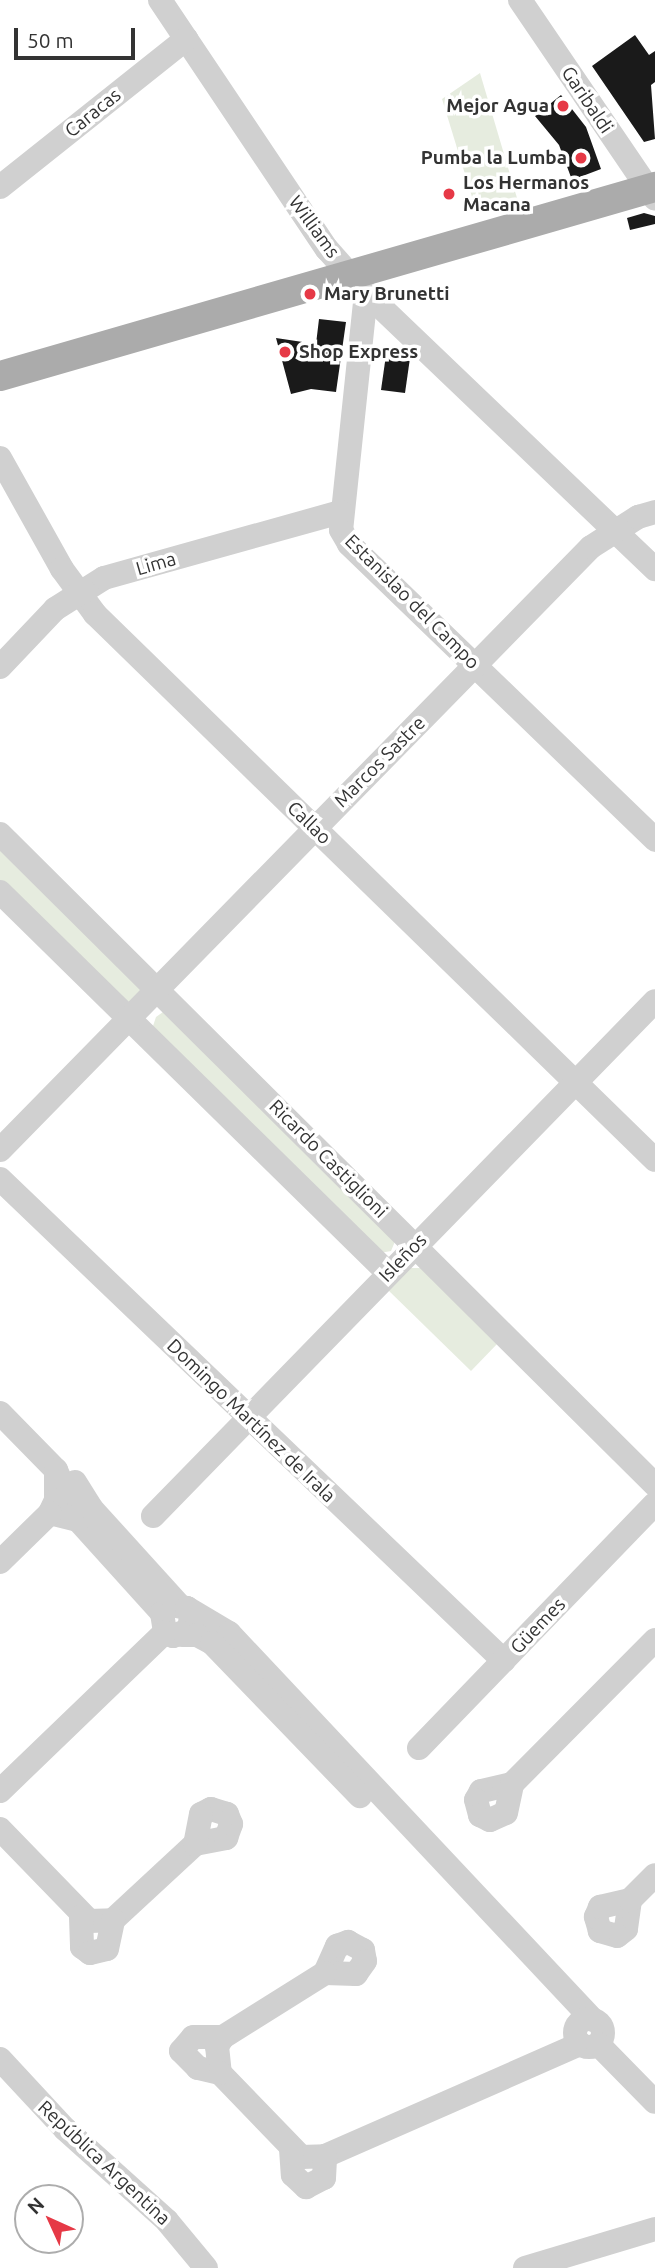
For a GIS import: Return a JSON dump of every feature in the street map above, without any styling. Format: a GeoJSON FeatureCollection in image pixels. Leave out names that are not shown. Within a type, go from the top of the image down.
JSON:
{"type":"FeatureCollection","features":[{"type":"Feature","properties":{"kind":"main road"},"geometry":{"type":"LineString","coordinates":[[0,376],[359,285],[653,192]]}},
{"type":"Feature","properties":{"kind":"street","name":"Williams"},"geometry":{"type":"LineString","coordinates":[[160,0],[327,249],[359,285],[655,569]]}},
{"type":"Feature","properties":{"kind":"street","name":"Garibaldi"},"geometry":{"type":"LineString","coordinates":[[520,0],[653,192]]}},
{"type":"Feature","properties":{"kind":"street","name":"Caracas"},"geometry":{"type":"LineString","coordinates":[[0,187],[186,39]]}},
{"type":"Feature","properties":{"kind":"street","name":"Estanislao del Campo"},"geometry":{"type":"LineString","coordinates":[[359,285],[341,530],[349,544],[655,840]]}},
{"type":"Feature","properties":{"kind":"street","name":"Callao"},"geometry":{"type":"LineString","coordinates":[[0,458],[79,593],[95,614],[655,1160]]}},
{"type":"Feature","properties":{"kind":"street","name":"Lima"},"geometry":{"type":"LineString","coordinates":[[0,667],[55,609],[104,578],[341,512]]}},
{"type":"Feature","properties":{"kind":"street","name":"Marcos Sastre"},"geometry":{"type":"LineString","coordinates":[[0,1150],[591,547],[614,531],[655,512]]}},
{"type":"Feature","properties":{"kind":"street","name":"Ricardo Castiglioni"},"geometry":{"type":"LineString","coordinates":[[0,834],[655,1485]]}},
{"type":"Feature","properties":{"kind":"street","name":"Ricardo Castiglioni"},"geometry":{"type":"LineString","coordinates":[[0,892],[388,1273]]}},
{"type":"Feature","properties":{"kind":"street","name":"Isleños"},"geometry":{"type":"LineString","coordinates":[[153,1516],[655,1001]]}},
{"type":"Feature","properties":{"kind":"street","name":"Domingo Martínez de Irala"},"geometry":{"type":"LineString","coordinates":[[0,1179],[248,1420],[504,1661]]}},
{"type":"Feature","properties":{"kind":"street"},"geometry":{"type":"LineString","coordinates":[[0,1393],[62,1457],[90,1507],[175,1619]]}},
{"type":"Feature","properties":{"kind":"street"},"geometry":{"type":"LineString","coordinates":[[0,1413],[56,1470],[78,1520],[175,1619],[212,1643],[591,2032],[655,2102]]}},
{"type":"Feature","properties":{"kind":"street"},"geometry":{"type":"LineString","coordinates":[[0,1562],[50,1513],[56,1500],[56,1470]]}},
{"type":"Feature","properties":{"kind":"street","name":"Güemes"},"geometry":{"type":"LineString","coordinates":[[419,1748],[655,1504]]}},
{"type":"Feature","properties":{"kind":"street"},"geometry":{"type":"LineString","coordinates":[[50,1513],[78,1520]]}},
{"type":"Feature","properties":{"kind":"street"},"geometry":{"type":"LineString","coordinates":[[0,1790],[175,1619]]}},
{"type":"Feature","properties":{"kind":"street"},"geometry":{"type":"LineString","coordinates":[[512,1784],[655,1640]]}},
{"type":"Feature","properties":{"kind":"street"},"geometry":{"type":"LineString","coordinates":[[0,1829],[81,1917],[82,1947],[90,1952],[107,1949],[113,1920],[195,1844]]}},
{"type":"Feature","properties":{"kind":"street"},"geometry":{"type":"LineString","coordinates":[[630,1900],[655,1875]]}},
{"type":"Feature","properties":{"kind":"street"},"geometry":{"type":"LineString","coordinates":[[220,2073],[216,2046],[223,2037],[325,1973]]}},
{"type":"Feature","properties":{"kind":"street"},"geometry":{"type":"LineString","coordinates":[[591,2032],[655,2084]]}},
{"type":"Feature","properties":{"kind":"street"},"geometry":{"type":"LineString","coordinates":[[223,2037],[193,2036],[181,2051],[198,2068],[220,2073],[301,2157],[325,2156],[591,2032]]}},
{"type":"Feature","properties":{"kind":"street","name":"República Argentina"},"geometry":{"type":"LineString","coordinates":[[0,2059],[65,2129],[167,2221],[206,2268]]}},
{"type":"Feature","properties":{"kind":"street"},"geometry":{"type":"LineString","coordinates":[[525,2268],[655,2229]]}},
{"type":"Feature","properties":{"kind":"shaded area"},"geometry":{"type":"Polygon","coordinates":[[[480,73],[517,198],[476,210],[442,99],[480,73]]]}},
{"type":"Feature","properties":{"kind":"shaded area"},"geometry":{"type":"Polygon","coordinates":[[[0,846],[143,991],[129,1005],[0,884],[0,846]]]}},
{"type":"Feature","properties":{"kind":"shaded area"},"geometry":{"type":"Polygon","coordinates":[[[163,1012],[396,1239],[391,1251],[380,1253],[152,1029],[156,1017],[163,1012]]]}},
{"type":"Feature","properties":{"kind":"shaded area"},"geometry":{"type":"Polygon","coordinates":[[[409,1268],[421,1268],[499,1342],[471,1371],[387,1289],[409,1268]]]}},
{"type":"Feature","properties":{"kind":"building"},"geometry":{"type":"Polygon","coordinates":[[[635,35],[649,55],[655,51],[655,82],[651,85],[655,139],[644,142],[592,66],[635,35]]]}},
{"type":"Feature","properties":{"kind":"building"},"geometry":{"type":"Polygon","coordinates":[[[561,95],[586,127],[601,169],[572,180],[559,145],[535,116],[561,95]]]}},
{"type":"Feature","properties":{"kind":"building"},"geometry":{"type":"Polygon","coordinates":[[[644,213],[655,216],[655,224],[630,230],[627,218],[644,213]]]}},
{"type":"Feature","properties":{"kind":"building"},"geometry":{"type":"Polygon","coordinates":[[[319,319],[346,322],[336,392],[311,389],[291,394],[276,338],[316,344],[319,319]]]}},
{"type":"Feature","properties":{"kind":"building"},"geometry":{"type":"Polygon","coordinates":[[[386,355],[410,358],[405,393],[381,390],[386,355]]]}},
{"type":"Feature","properties":{"kind":"place","name":"Mejor Agua"},"geometry":{"type":"Point","coordinates":[563,106]}},
{"type":"Feature","properties":{"kind":"place","name":"Pumba la Lumba"},"geometry":{"type":"Point","coordinates":[581,158]}},
{"type":"Feature","properties":{"kind":"place","name":"Los Hermanos Macana"},"geometry":{"type":"Point","coordinates":[449,194]}},
{"type":"Feature","properties":{"kind":"place","name":"Mary Brunetti"},"geometry":{"type":"Point","coordinates":[310,294]}},
{"type":"Feature","properties":{"kind":"place","name":"Shop Express"},"geometry":{"type":"Point","coordinates":[285,352]}}]}
